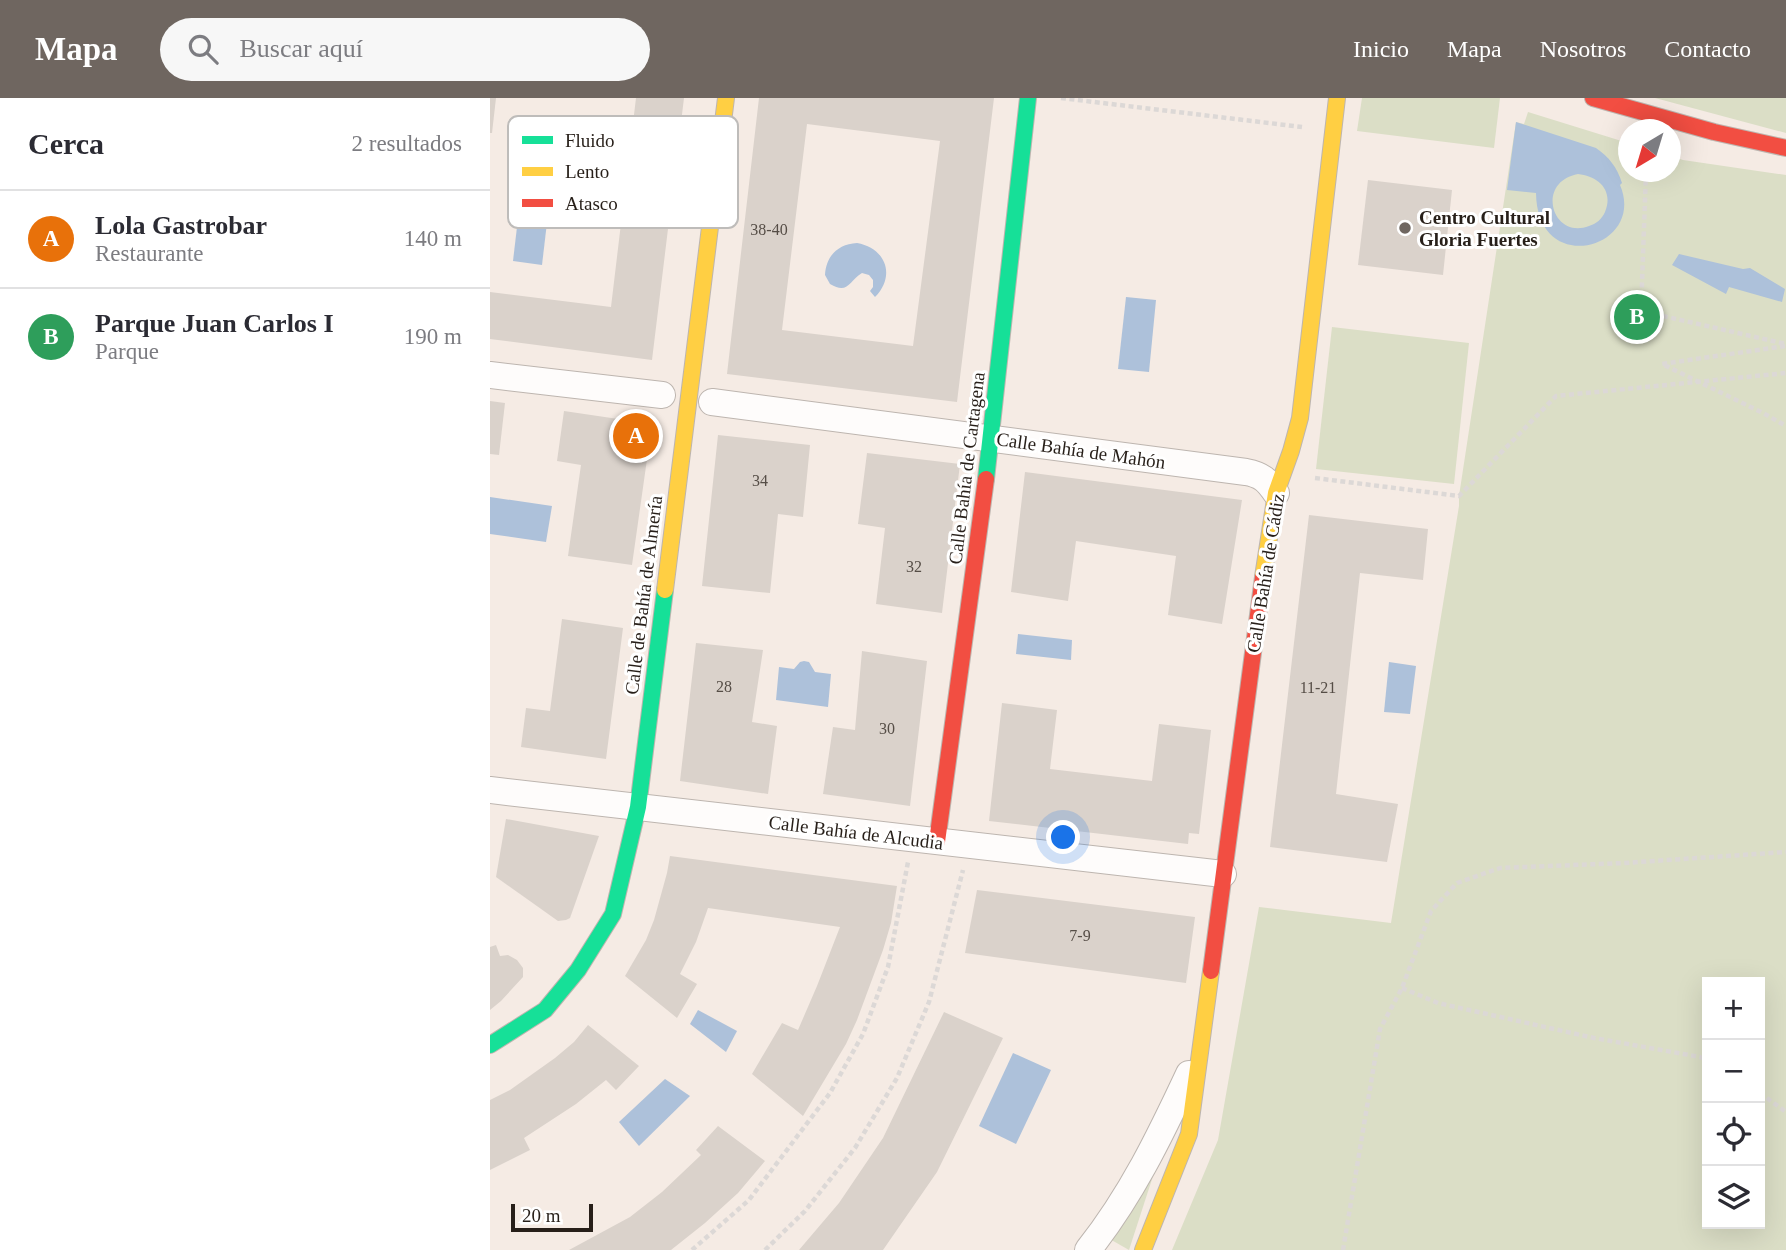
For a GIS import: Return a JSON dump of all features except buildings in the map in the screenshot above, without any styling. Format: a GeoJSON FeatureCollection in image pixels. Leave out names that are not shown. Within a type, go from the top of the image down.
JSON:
{"type":"FeatureCollection","features":[{"type":"Feature","properties":{"kind":"street","name":"Calle de Bahía de Almería"},"geometry":{"type":"LineString","coordinates":[[724,116],[726,98]]}},
{"type":"Feature","properties":{"kind":"street","name":"Calle Bahía de Cartagena"},"geometry":{"type":"LineString","coordinates":[[937,842],[992,438],[1028,98]]}},
{"type":"Feature","properties":{"kind":"street","name":"Calle Bahía de Cádiz"},"geometry":{"type":"LineString","coordinates":[[1143,1250],[1189,1135],[1279,484],[1300,418],[1337,98]]}},
{"type":"Feature","properties":{"kind":"street"},"geometry":{"type":"LineString","coordinates":[[1593,98],[1714,132],[1786,148]]}},
{"type":"Feature","properties":{"kind":"street","name":"Calle de Bahía de Almería"},"geometry":{"type":"LineString","coordinates":[[490,1045],[545,1010],[578,970],[613,914],[638,807],[710,228]]}},
{"type":"Feature","properties":{"kind":"street"},"geometry":{"type":"LineString","coordinates":[[490,375],[662,395]]}},
{"type":"Feature","properties":{"kind":"street","name":"Calle Bahía de Mahón"},"geometry":{"type":"LineString","coordinates":[[712,402],[1246,472],[1279,484]]}},
{"type":"Feature","properties":{"kind":"street","name":"Calle Bahía de Alcudia"},"geometry":{"type":"LineString","coordinates":[[490,790],[1223,874]]}},
{"type":"Feature","properties":{"kind":"street","name":"Calle Bahía de Cádiz"},"geometry":{"type":"LineString","coordinates":[[1088,1250],[1125,1200],[1159,1139],[1200,1050]]}},
{"type":"Feature","properties":{"kind":"path"},"geometry":{"type":"LineString","coordinates":[[1061,98],[1306,128]]}},
{"type":"Feature","properties":{"kind":"path"},"geometry":{"type":"LineString","coordinates":[[1646,182],[1641,311],[1786,345]]}},
{"type":"Feature","properties":{"kind":"path"},"geometry":{"type":"LineString","coordinates":[[1786,345],[1662,364],[1763,412],[1786,426]]}},
{"type":"Feature","properties":{"kind":"path"},"geometry":{"type":"LineString","coordinates":[[1279,484],[1459,496],[1556,396],[1786,373]]}},
{"type":"Feature","properties":{"kind":"path"},"geometry":{"type":"LineString","coordinates":[[1343,1250],[1380,1029],[1402,988],[1430,911],[1457,883],[1500,868],[1786,852]]}},
{"type":"Feature","properties":{"kind":"path"},"geometry":{"type":"LineString","coordinates":[[692,1250],[748,1200],[830,1093],[863,1034],[888,967],[909,855]]}},
{"type":"Feature","properties":{"kind":"path"},"geometry":{"type":"LineString","coordinates":[[765,1250],[805,1210],[855,1148],[897,1077],[929,1002],[964,863]]}},
{"type":"Feature","properties":{"kind":"path"},"geometry":{"type":"LineString","coordinates":[[1402,988],[1438,1003],[1594,1038],[1702,1058]]}},
{"type":"Feature","properties":{"kind":"path"},"geometry":{"type":"LineString","coordinates":[[1765,1097],[1786,1112]]}},
{"type":"Feature","properties":{"kind":"green space"},"geometry":{"type":"Polygon","coordinates":[[[1362,98],[1500,98],[1494,148],[1357,131],[1362,98]]]}},
{"type":"Feature","properties":{"kind":"green space"},"geometry":{"type":"Polygon","coordinates":[[[1655,98],[1786,98],[1786,133],[1655,98]]]}},
{"type":"Feature","properties":{"kind":"green space"},"geometry":{"type":"Polygon","coordinates":[[[1528,112],[1618,140],[1618,182],[1681,182],[1681,159],[1786,175],[1786,1250],[1172,1250],[1218,1140],[1259,907],[1391,923],[1459,506],[1516,122],[1524,124],[1528,112]]]}},
{"type":"Feature","properties":{"kind":"green space"},"geometry":{"type":"Polygon","coordinates":[[[1332,327],[1469,343],[1454,484],[1316,469],[1332,327]]]}},
{"type":"Feature","properties":{"kind":"green space"},"geometry":{"type":"Polygon","coordinates":[[[1167,1133],[1129,1250],[1108,1238],[1167,1133]]]}},
{"type":"Feature","properties":{"kind":"water"},"geometry":{"type":"Polygon","coordinates":[[[1516,122],[1601,151],[1618,174],[1618,182],[1622,182],[1624,207],[1618,225],[1606,238],[1588,245],[1570,245],[1553,237],[1541,220],[1536,193],[1507,190],[1516,122]],[[1578,174],[1565,179],[1556,187],[1554,208],[1558,218],[1566,225],[1576,228],[1589,226],[1604,215],[1606,191],[1592,178],[1578,174]]]}},
{"type":"Feature","properties":{"kind":"water"},"geometry":{"type":"Polygon","coordinates":[[[517,228],[546,228],[542,265],[513,261],[517,228]]]}},
{"type":"Feature","properties":{"kind":"water"},"geometry":{"type":"Polygon","coordinates":[[[857,243],[875,251],[885,264],[885,280],[875,297],[870,291],[873,280],[869,275],[862,273],[848,286],[841,288],[830,284],[825,275],[834,252],[857,243]]]}},
{"type":"Feature","properties":{"kind":"water"},"geometry":{"type":"Polygon","coordinates":[[[1679,254],[1743,269],[1750,268],[1785,289],[1782,302],[1729,287],[1726,294],[1672,265],[1679,254]]]}},
{"type":"Feature","properties":{"kind":"water"},"geometry":{"type":"Polygon","coordinates":[[[1126,297],[1156,300],[1149,372],[1118,369],[1126,297]]]}},
{"type":"Feature","properties":{"kind":"water"},"geometry":{"type":"Polygon","coordinates":[[[490,497],[552,506],[546,542],[490,534],[490,497]]]}},
{"type":"Feature","properties":{"kind":"water"},"geometry":{"type":"Polygon","coordinates":[[[1018,634],[1072,640],[1071,660],[1016,654],[1018,634]]]}},
{"type":"Feature","properties":{"kind":"water"},"geometry":{"type":"Polygon","coordinates":[[[804,661],[809,662],[815,672],[831,674],[828,707],[776,700],[779,667],[794,669],[804,661]]]}},
{"type":"Feature","properties":{"kind":"water"},"geometry":{"type":"Polygon","coordinates":[[[1389,662],[1416,666],[1410,714],[1384,712],[1389,662]]]}},
{"type":"Feature","properties":{"kind":"water"},"geometry":{"type":"Polygon","coordinates":[[[698,1010],[737,1031],[726,1052],[690,1024],[698,1010]]]}},
{"type":"Feature","properties":{"kind":"water"},"geometry":{"type":"Polygon","coordinates":[[[1013,1053],[1051,1070],[1016,1144],[979,1126],[1013,1053]]]}},
{"type":"Feature","properties":{"kind":"water"},"geometry":{"type":"Polygon","coordinates":[[[665,1079],[690,1096],[639,1146],[619,1122],[665,1079]]]}},
{"type":"Feature","properties":{"kind":"traffic: fast"},"geometry":{"type":"LineString","coordinates":[[986,479],[1028,98]]}},
{"type":"Feature","properties":{"kind":"traffic: fast"},"geometry":{"type":"LineString","coordinates":[[490,1045],[545,1010],[578,970],[613,914],[638,807],[665,590]]}},
{"type":"Feature","properties":{"kind":"traffic: slow"},"geometry":{"type":"LineString","coordinates":[[724,116],[726,98]]}},
{"type":"Feature","properties":{"kind":"traffic: slow"},"geometry":{"type":"LineString","coordinates":[[1263,577],[1276,493],[1300,418],[1337,98]]}},
{"type":"Feature","properties":{"kind":"traffic: slow"},"geometry":{"type":"LineString","coordinates":[[665,590],[710,228]]}},
{"type":"Feature","properties":{"kind":"traffic: slow"},"geometry":{"type":"LineString","coordinates":[[1143,1250],[1189,1134],[1211,971]]}},
{"type":"Feature","properties":{"kind":"traffic: jam"},"geometry":{"type":"LineString","coordinates":[[1593,98],[1714,132],[1786,148]]}},
{"type":"Feature","properties":{"kind":"traffic: jam"},"geometry":{"type":"LineString","coordinates":[[937,842],[986,479]]}},
{"type":"Feature","properties":{"kind":"traffic: jam"},"geometry":{"type":"LineString","coordinates":[[1211,971],[1263,577]]}},
{"type":"Feature","properties":{"kind":"place","name":"Centro Cultural Gloria Fuertes"},"geometry":{"type":"Point","coordinates":[1405,228]}},
{"type":"Feature","properties":{"kind":"place","name":"Parque Juan Carlos I"},"geometry":{"type":"Point","coordinates":[1637,317]}},
{"type":"Feature","properties":{"kind":"place","name":"Lola Gastrobar"},"geometry":{"type":"Point","coordinates":[636,436]}}]}
